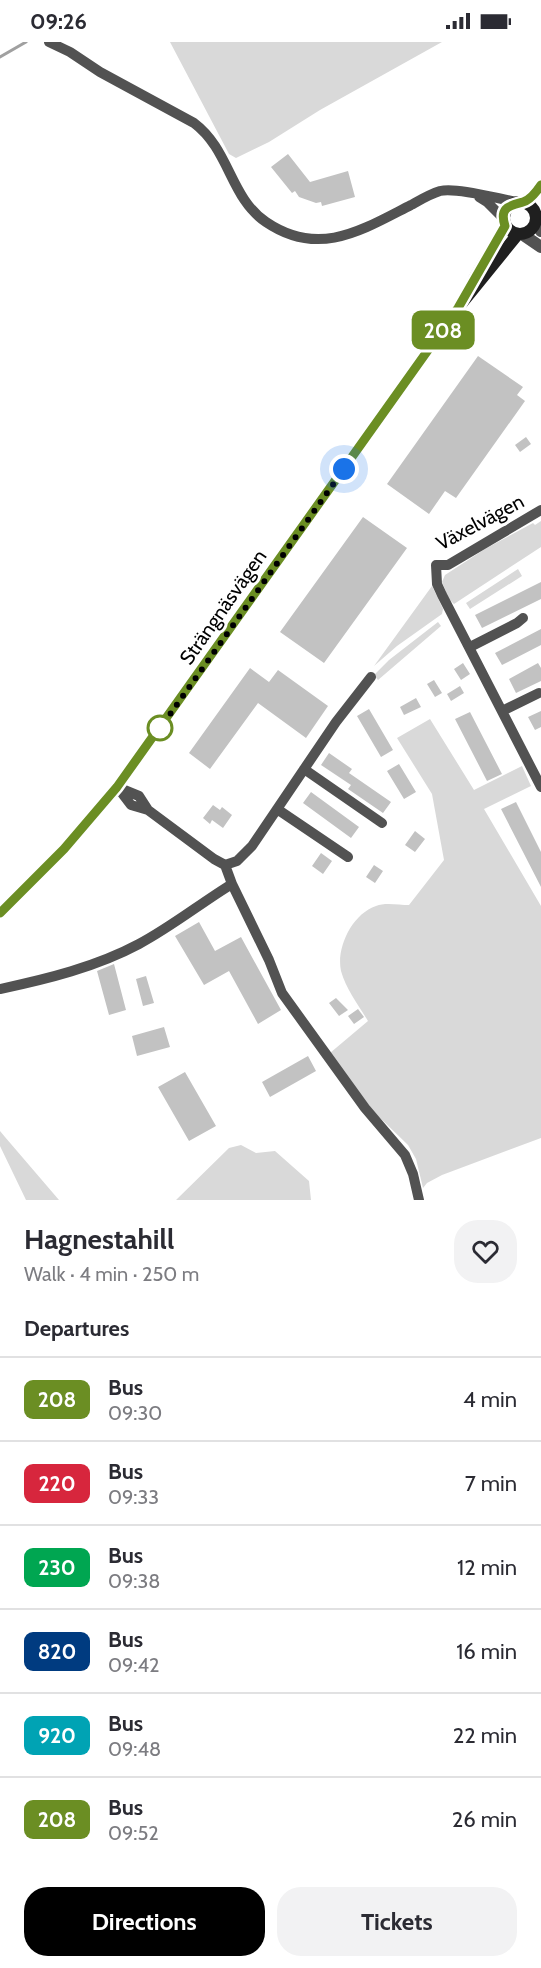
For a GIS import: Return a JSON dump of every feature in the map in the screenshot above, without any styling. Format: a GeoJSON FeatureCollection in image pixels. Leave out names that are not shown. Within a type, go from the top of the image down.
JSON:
{"type":"FeatureCollection","features":[{"type":"Feature","properties":{"kind":"main road"},"geometry":{"type":"LineString","coordinates":[[520,202],[537,212],[530,231],[520,234],[508,230],[504,222],[506,210],[520,202],[531,197],[541,185]]}},
{"type":"Feature","properties":{"kind":"main road","name":"Strängnäsvägen"},"geometry":{"type":"LineString","coordinates":[[458,308],[504,222]]}},
{"type":"Feature","properties":{"kind":"main road","name":"Strängnäsvägen"},"geometry":{"type":"LineString","coordinates":[[0,913],[64,849],[117,787],[458,308],[520,234]]}},
{"type":"Feature","properties":{"kind":"street"},"geometry":{"type":"LineString","coordinates":[[49,42],[194,123],[206,132],[216,144],[249,207],[269,224],[293,236],[314,240],[345,236],[441,191],[459,190],[475,195],[520,202]]}},
{"type":"Feature","properties":{"kind":"street"},"geometry":{"type":"LineString","coordinates":[[475,195],[487,202],[504,222]]}},
{"type":"Feature","properties":{"kind":"street"},"geometry":{"type":"LineString","coordinates":[[537,212],[541,231]]}},
{"type":"Feature","properties":{"kind":"street"},"geometry":{"type":"LineString","coordinates":[[520,234],[541,247]]}},
{"type":"Feature","properties":{"kind":"street","name":"Växelvägen"},"geometry":{"type":"LineString","coordinates":[[470,647],[437,584],[436,565],[448,565],[541,510]]}},
{"type":"Feature","properties":{"kind":"street"},"geometry":{"type":"LineString","coordinates":[[523,618],[470,647],[502,711],[538,773],[541,787]]}},
{"type":"Feature","properties":{"kind":"street"},"geometry":{"type":"LineString","coordinates":[[225,865],[237,861],[245,854],[336,722],[371,677]]}},
{"type":"Feature","properties":{"kind":"street"},"geometry":{"type":"LineString","coordinates":[[502,711],[539,693]]}},
{"type":"Feature","properties":{"kind":"street"},"geometry":{"type":"LineString","coordinates":[[304,769],[382,823]]}},
{"type":"Feature","properties":{"kind":"street"},"geometry":{"type":"LineString","coordinates":[[117,787],[131,805],[148,810],[225,865],[282,993],[365,1108],[405,1155],[413,1174],[419,1200]]}},
{"type":"Feature","properties":{"kind":"street"},"geometry":{"type":"LineString","coordinates":[[277,808],[348,856]]}},
{"type":"Feature","properties":{"kind":"street"},"geometry":{"type":"LineString","coordinates":[[0,989],[87,966],[138,945],[232,884]]}},
{"type":"Feature","properties":{"kind":"shaded area"},"geometry":{"type":"Polygon","coordinates":[[[170,42],[442,42],[320,110],[269,142],[236,158],[229,154],[170,42]]]}},
{"type":"Feature","properties":{"kind":"shaded area"},"geometry":{"type":"Polygon","coordinates":[[[541,521],[541,547],[454,604],[449,599],[442,582],[445,575],[485,549],[541,521]]]}},
{"type":"Feature","properties":{"kind":"shaded area"},"geometry":{"type":"Polygon","coordinates":[[[518,569],[522,576],[470,609],[466,603],[518,569]]]}},
{"type":"Feature","properties":{"kind":"shaded area"},"geometry":{"type":"Polygon","coordinates":[[[432,586],[443,609],[442,614],[397,646],[374,666],[432,586]]]}},
{"type":"Feature","properties":{"kind":"shaded area"},"geometry":{"type":"Polygon","coordinates":[[[438,622],[441,626],[378,680],[374,675],[389,660],[438,622]]]}},
{"type":"Feature","properties":{"kind":"shaded area"},"geometry":{"type":"Polygon","coordinates":[[[430,719],[474,790],[522,766],[531,786],[484,809],[541,906],[541,1138],[442,1175],[427,1183],[423,1188],[416,1159],[408,1145],[374,1112],[330,1053],[368,1021],[349,991],[341,971],[341,952],[353,924],[367,910],[376,906],[409,905],[444,860],[432,794],[397,738],[430,719]]]}},
{"type":"Feature","properties":{"kind":"shaded area"},"geometry":{"type":"Polygon","coordinates":[[[0,1131],[59,1200],[26,1200],[0,1146],[0,1131]]]}},
{"type":"Feature","properties":{"kind":"shaded area"},"geometry":{"type":"Polygon","coordinates":[[[241,1145],[256,1153],[275,1151],[309,1181],[311,1200],[176,1200],[229,1148],[241,1145]]]}},
{"type":"Feature","properties":{"kind":"building"},"geometry":{"type":"Polygon","coordinates":[[[288,154],[310,182],[348,171],[355,197],[322,206],[321,202],[316,203],[299,197],[295,191],[292,193],[271,167],[288,154]]]}},
{"type":"Feature","properties":{"kind":"building"},"geometry":{"type":"Polygon","coordinates":[[[478,356],[523,387],[517,395],[525,401],[456,498],[445,491],[429,514],[387,484],[478,356]]]}},
{"type":"Feature","properties":{"kind":"building"},"geometry":{"type":"Polygon","coordinates":[[[526,437],[531,444],[520,452],[515,445],[526,437]]]}},
{"type":"Feature","properties":{"kind":"building"},"geometry":{"type":"Polygon","coordinates":[[[363,517],[407,548],[324,663],[280,632],[363,517]]]}},
{"type":"Feature","properties":{"kind":"building"},"geometry":{"type":"Polygon","coordinates":[[[541,582],[541,599],[482,628],[475,615],[541,582]]]}},
{"type":"Feature","properties":{"kind":"building"},"geometry":{"type":"Polygon","coordinates":[[[541,629],[541,645],[502,665],[495,653],[541,629]]]}},
{"type":"Feature","properties":{"kind":"building"},"geometry":{"type":"Polygon","coordinates":[[[463,663],[470,674],[461,680],[454,669],[463,663]]]}},
{"type":"Feature","properties":{"kind":"building"},"geometry":{"type":"Polygon","coordinates":[[[538,663],[541,668],[541,681],[516,693],[509,679],[538,663]]]}},
{"type":"Feature","properties":{"kind":"building"},"geometry":{"type":"Polygon","coordinates":[[[250,668],[269,682],[278,670],[328,706],[306,738],[258,703],[210,769],[189,753],[250,668]]]}},
{"type":"Feature","properties":{"kind":"building"},"geometry":{"type":"Polygon","coordinates":[[[434,680],[442,693],[435,697],[427,684],[434,680]]]}},
{"type":"Feature","properties":{"kind":"building"},"geometry":{"type":"Polygon","coordinates":[[[460,686],[464,693],[451,701],[447,694],[460,686]]]}},
{"type":"Feature","properties":{"kind":"building"},"geometry":{"type":"Polygon","coordinates":[[[416,698],[421,707],[404,715],[400,707],[416,698]]]}},
{"type":"Feature","properties":{"kind":"building"},"geometry":{"type":"Polygon","coordinates":[[[369,709],[393,750],[381,757],[357,716],[369,709]]]}},
{"type":"Feature","properties":{"kind":"building"},"geometry":{"type":"Polygon","coordinates":[[[541,711],[541,727],[535,730],[528,717],[541,711]]]}},
{"type":"Feature","properties":{"kind":"building"},"geometry":{"type":"Polygon","coordinates":[[[470,712],[502,774],[487,781],[455,719],[470,712]]]}},
{"type":"Feature","properties":{"kind":"building"},"geometry":{"type":"Polygon","coordinates":[[[329,753],[352,769],[349,773],[391,802],[383,813],[348,789],[351,785],[321,765],[329,753]]]}},
{"type":"Feature","properties":{"kind":"building"},"geometry":{"type":"Polygon","coordinates":[[[399,764],[416,792],[404,799],[387,771],[399,764]]]}},
{"type":"Feature","properties":{"kind":"building"},"geometry":{"type":"Polygon","coordinates":[[[311,792],[359,827],[351,838],[303,803],[311,792]]]}},
{"type":"Feature","properties":{"kind":"building"},"geometry":{"type":"Polygon","coordinates":[[[516,802],[541,852],[541,887],[501,809],[516,802]]]}},
{"type":"Feature","properties":{"kind":"building"},"geometry":{"type":"Polygon","coordinates":[[[213,805],[220,810],[222,807],[232,815],[223,828],[212,820],[210,824],[203,818],[213,805]]]}},
{"type":"Feature","properties":{"kind":"building"},"geometry":{"type":"Polygon","coordinates":[[[415,831],[425,839],[415,852],[405,845],[415,831]]]}},
{"type":"Feature","properties":{"kind":"building"},"geometry":{"type":"Polygon","coordinates":[[[321,853],[332,861],[323,874],[312,866],[321,853]]]}},
{"type":"Feature","properties":{"kind":"building"},"geometry":{"type":"Polygon","coordinates":[[[374,865],[383,871],[375,883],[366,877],[374,865]]]}},
{"type":"Feature","properties":{"kind":"building"},"geometry":{"type":"Polygon","coordinates":[[[199,922],[215,951],[241,937],[281,1010],[258,1024],[229,971],[204,985],[175,936],[199,922]]]}},
{"type":"Feature","properties":{"kind":"building"},"geometry":{"type":"Polygon","coordinates":[[[114,964],[126,1010],[109,1015],[97,971],[114,964]]]}},
{"type":"Feature","properties":{"kind":"building"},"geometry":{"type":"Polygon","coordinates":[[[146,976],[154,1003],[143,1006],[136,979],[146,976]]]}},
{"type":"Feature","properties":{"kind":"building"},"geometry":{"type":"Polygon","coordinates":[[[336,998],[348,1010],[339,1016],[329,1003],[336,998]]]}},
{"type":"Feature","properties":{"kind":"building"},"geometry":{"type":"Polygon","coordinates":[[[358,1009],[364,1017],[354,1024],[348,1016],[358,1009]]]}},
{"type":"Feature","properties":{"kind":"building"},"geometry":{"type":"Polygon","coordinates":[[[164,1027],[170,1047],[137,1056],[132,1036],[164,1027]]]}},
{"type":"Feature","properties":{"kind":"building"},"geometry":{"type":"Polygon","coordinates":[[[308,1056],[316,1071],[270,1097],[262,1082],[308,1056]]]}},
{"type":"Feature","properties":{"kind":"building"},"geometry":{"type":"Polygon","coordinates":[[[185,1072],[216,1126],[189,1141],[158,1087],[185,1072]]]}},
{"type":"Feature","properties":{"kind":"waterway"},"geometry":{"type":"LineString","coordinates":[[0,57],[26,42]]}},
{"type":"Feature","properties":{"kind":"bus line","name":"208"},"geometry":{"type":"LineString","coordinates":[[0,913],[64,849],[117,787],[458,308],[505,226],[503,218],[506,210],[509,206],[531,197],[541,185]]}},
{"type":"Feature","properties":{"kind":"route"},"geometry":{"type":"LineString","coordinates":[[160,728],[156,734],[344,469]]}}]}
